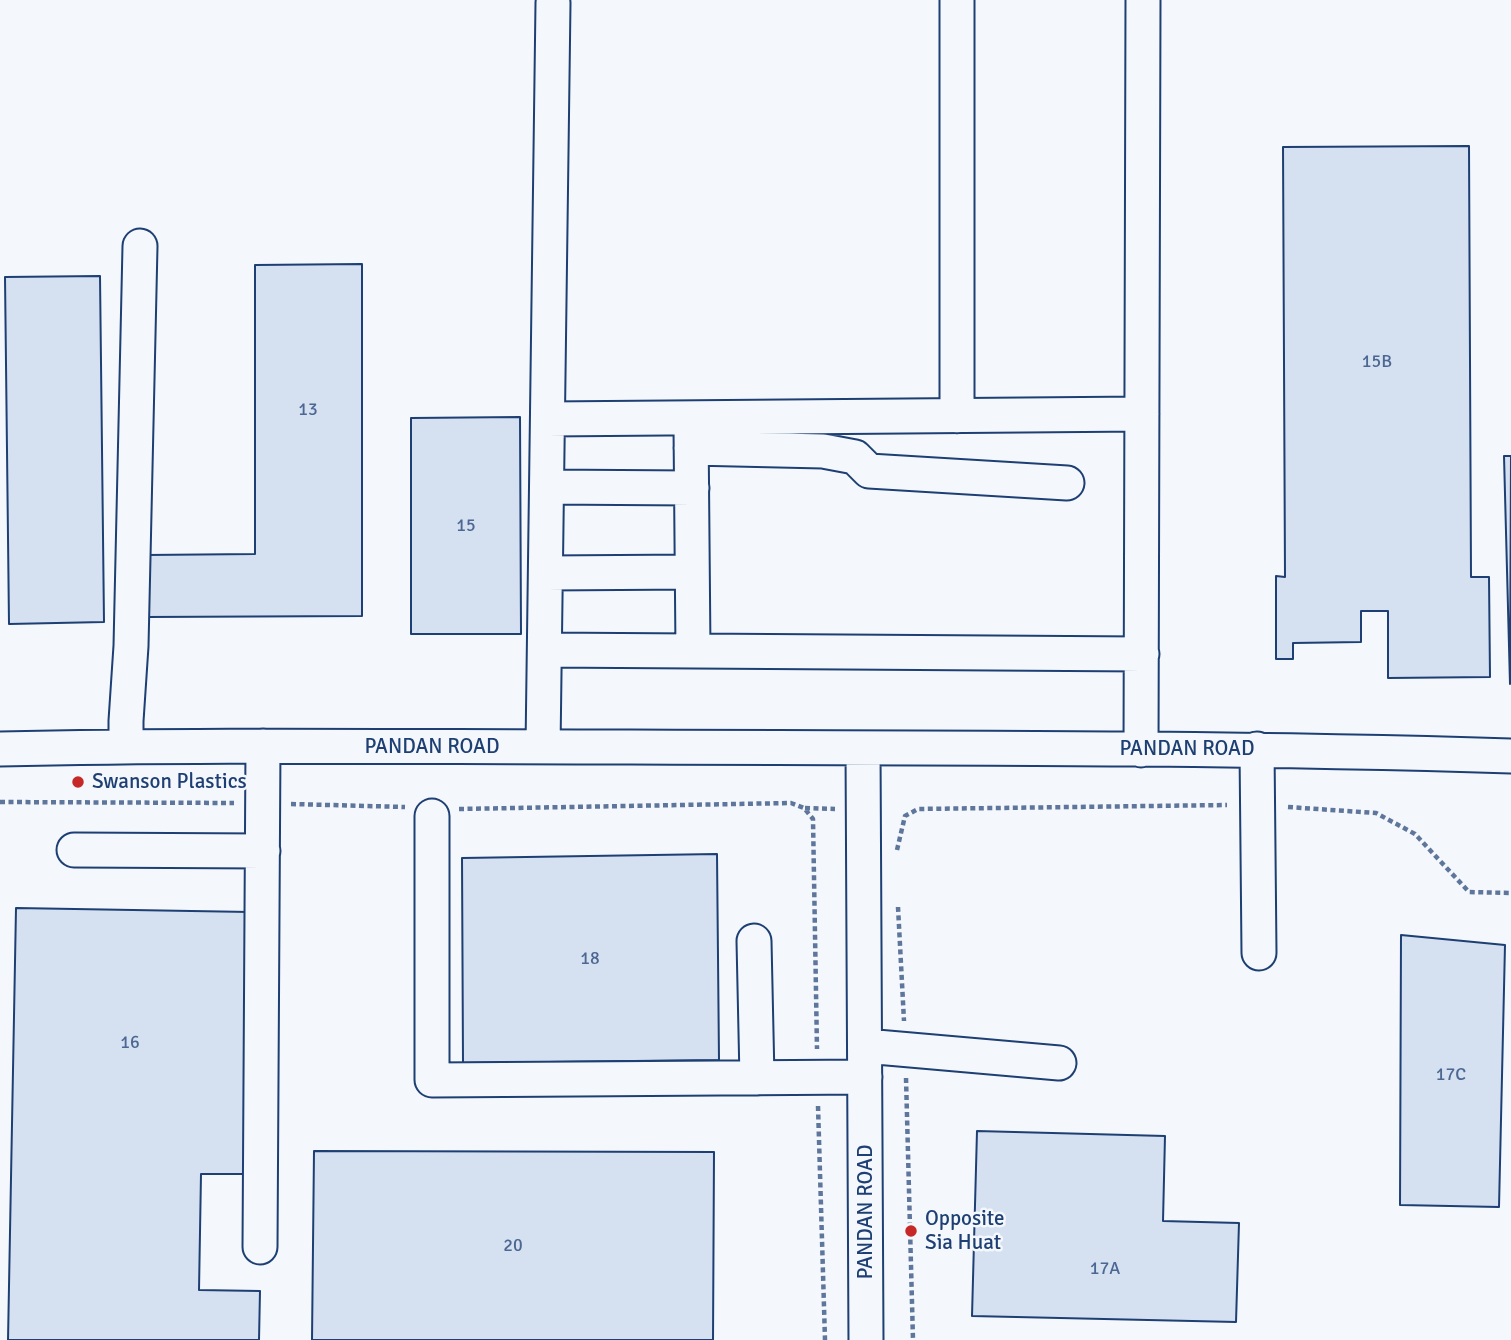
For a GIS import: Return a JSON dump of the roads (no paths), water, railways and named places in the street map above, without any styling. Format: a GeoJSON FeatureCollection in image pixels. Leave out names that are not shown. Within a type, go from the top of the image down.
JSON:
{"type":"FeatureCollection","features":[{"type":"Feature","properties":{"kind":"street"},"geometry":{"type":"LineString","coordinates":[[957,0],[957,416]]}},
{"type":"Feature","properties":{"kind":"street"},"geometry":{"type":"LineString","coordinates":[[1142,750],[1143,0]]}},
{"type":"Feature","properties":{"kind":"street"},"geometry":{"type":"LineString","coordinates":[[542,747],[552,3]]}},
{"type":"Feature","properties":{"kind":"street"},"geometry":{"type":"LineString","coordinates":[[127,746],[140,246]]}},
{"type":"Feature","properties":{"kind":"street"},"geometry":{"type":"LineString","coordinates":[[691,433],[957,416],[1142,414]]}},
{"type":"Feature","properties":{"kind":"street"},"geometry":{"type":"LineString","coordinates":[[548,419],[691,433],[824,451],[855,457],[869,471],[1067,483]]}},
{"type":"Feature","properties":{"kind":"street"},"geometry":{"type":"LineString","coordinates":[[691,433],[693,651]]}},
{"type":"Feature","properties":{"kind":"street"},"geometry":{"type":"LineString","coordinates":[[547,487],[692,488]]}},
{"type":"Feature","properties":{"kind":"street"},"geometry":{"type":"LineString","coordinates":[[546,573],[692,572]]}},
{"type":"Feature","properties":{"kind":"street"},"geometry":{"type":"LineString","coordinates":[[545,650],[1142,654]]}},
{"type":"Feature","properties":{"kind":"street","name":"PANDAN ROAD"},"geometry":{"type":"LineString","coordinates":[[0,749],[127,746],[863,748],[1257,750],[1511,756]]}},
{"type":"Feature","properties":{"kind":"street"},"geometry":{"type":"LineString","coordinates":[[260,1247],[263,746]]}},
{"type":"Feature","properties":{"kind":"street","name":"PANDAN ROAD"},"geometry":{"type":"LineString","coordinates":[[863,748],[866,1340]]}},
{"type":"Feature","properties":{"kind":"street"},"geometry":{"type":"LineString","coordinates":[[1257,750],[1259,953]]}},
{"type":"Feature","properties":{"kind":"street"},"geometry":{"type":"LineString","coordinates":[[432,811],[432,1080],[817,1077],[865,1061],[1059,1063]]}},
{"type":"Feature","properties":{"kind":"street"},"geometry":{"type":"LineString","coordinates":[[74,850],[263,852]]}},
{"type":"Feature","properties":{"kind":"street"},"geometry":{"type":"LineString","coordinates":[[754,942],[757,1078]]}},
{"type":"Feature","properties":{"kind":"place","name":"Swanson Plastics"},"geometry":{"type":"Point","coordinates":[78,782]}},
{"type":"Feature","properties":{"kind":"place","name":"Opposite Sia Huat"},"geometry":{"type":"Point","coordinates":[911,1231]}}]}
